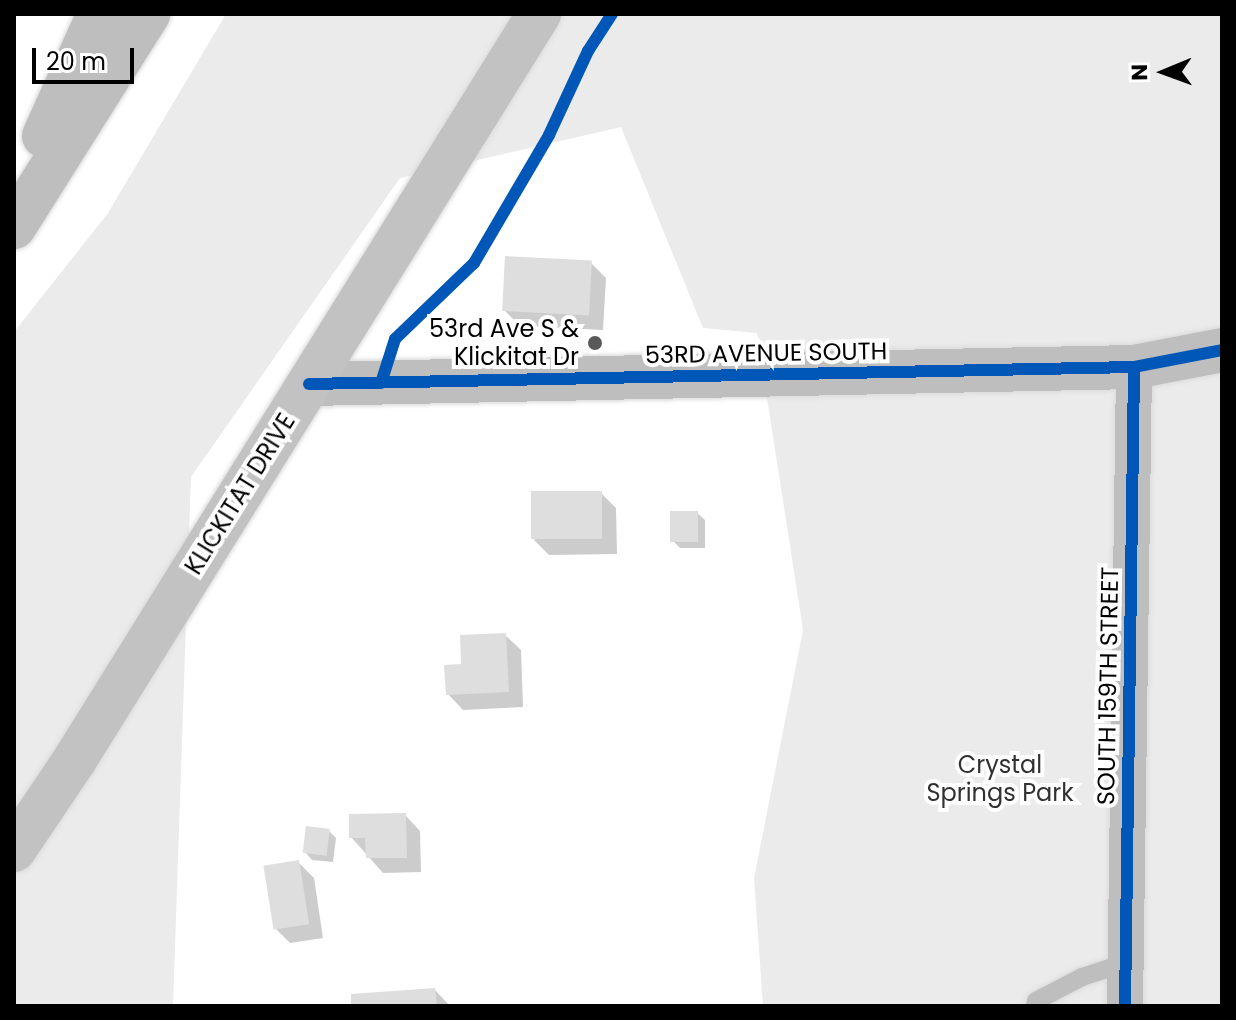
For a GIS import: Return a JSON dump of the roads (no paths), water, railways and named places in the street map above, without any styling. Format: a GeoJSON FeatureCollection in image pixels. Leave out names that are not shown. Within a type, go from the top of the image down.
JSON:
{"type":"FeatureCollection","features":[{"type":"Feature","properties":{"kind":"main road"},"geometry":{"type":"LineString","coordinates":[[14,193],[64,96],[99,14]]}},
{"type":"Feature","properties":{"kind":"main road"},"geometry":{"type":"LineString","coordinates":[[14,227],[148,14]]}},
{"type":"Feature","properties":{"kind":"main road","name":"KLICKITAT DRIVE"},"geometry":{"type":"LineString","coordinates":[[14,850],[74,761],[539,14]]}},
{"type":"Feature","properties":{"kind":"main road","name":"53RD AVENUE SOUTH"},"geometry":{"type":"LineString","coordinates":[[309,384],[1134,367],[1222,350]]}},
{"type":"Feature","properties":{"kind":"street","name":"SOUTH 159TH STREET"},"geometry":{"type":"LineString","coordinates":[[1125,1006],[1134,367]]}},
{"type":"Feature","properties":{"kind":"lane"},"geometry":{"type":"LineString","coordinates":[[1035,1006],[1036,1001],[1082,977],[1125,963]]}},
{"type":"Feature","properties":{"kind":"place","name":"53rd Ave S & Klickitat Dr"},"geometry":{"type":"Point","coordinates":[595,343]}},
{"type":"Feature","properties":{"kind":"park label","name":"Crystal Springs Park"},"geometry":{"type":"Point","coordinates":[1000,779]}}]}
